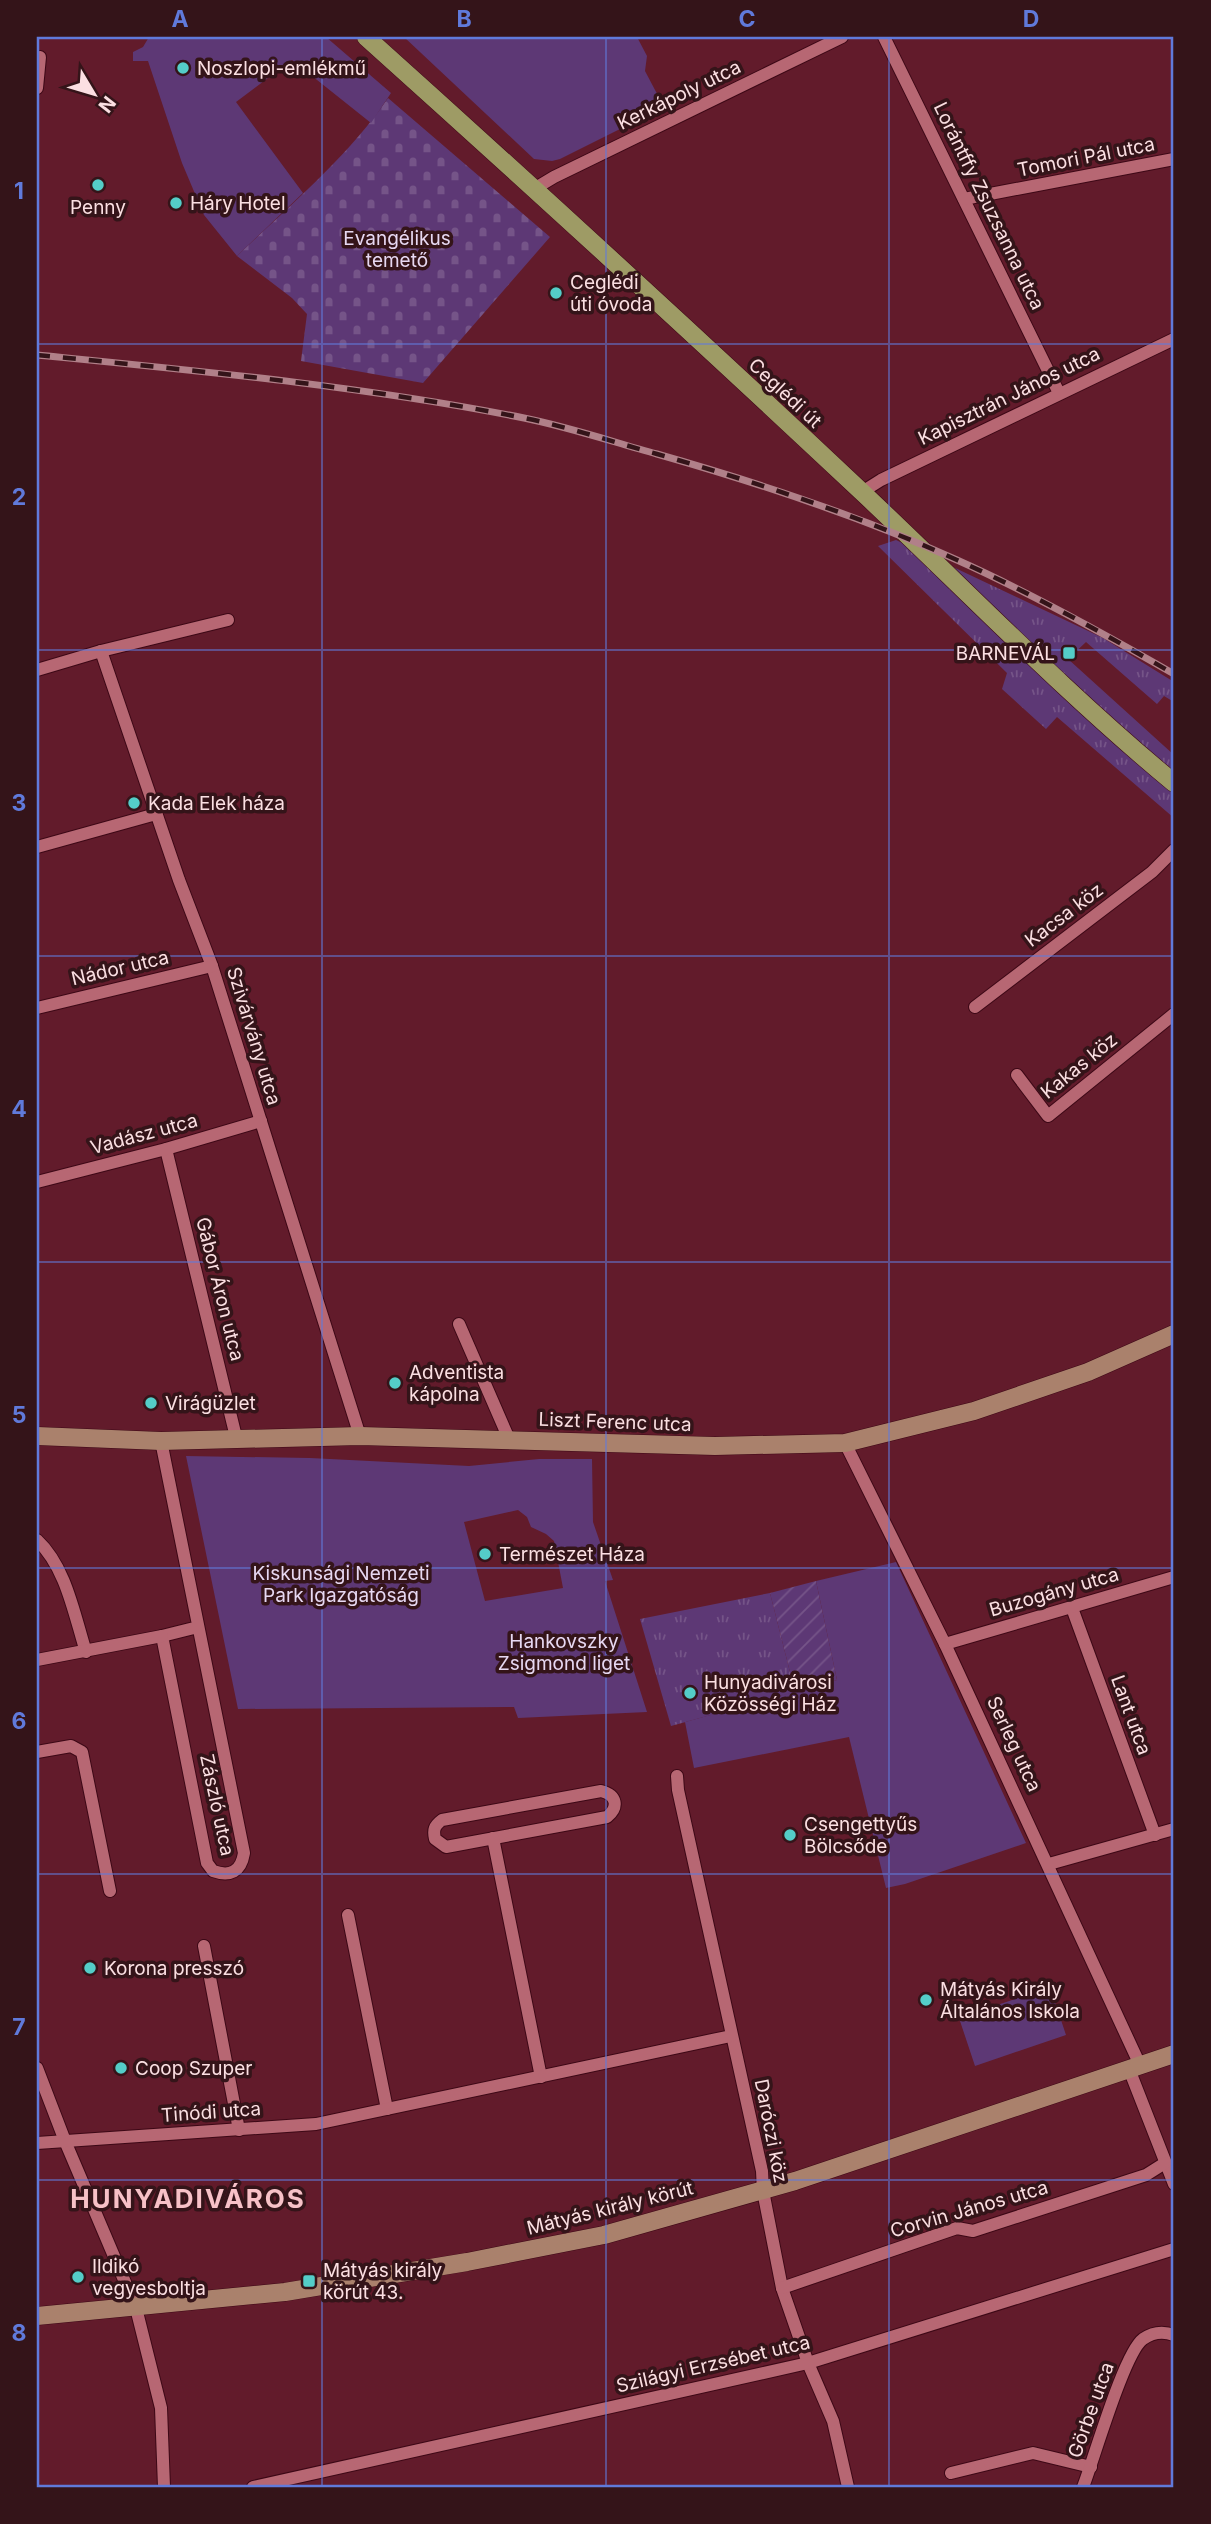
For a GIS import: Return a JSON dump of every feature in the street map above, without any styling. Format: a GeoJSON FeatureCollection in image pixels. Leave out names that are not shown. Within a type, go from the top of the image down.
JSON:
{"type":"FeatureCollection","features":[{"type":"Feature","properties":{"kind":"main road","name":"Ceglédi út"},"geometry":{"type":"LineString","coordinates":[[366,37],[862,492],[1065,686],[1174,783]]}},
{"type":"Feature","properties":{"kind":"street","name":"Kerkápoly utca"},"geometry":{"type":"LineString","coordinates":[[534,189],[842,37]]}},
{"type":"Feature","properties":{"kind":"street","name":"Lorántffy Zsuzsanna utca"},"geometry":{"type":"LineString","coordinates":[[884,37],[1059,393]]}},
{"type":"Feature","properties":{"kind":"street"},"geometry":{"type":"LineString","coordinates":[[37,88],[40,57]]}},
{"type":"Feature","properties":{"kind":"street","name":"Tomori Pál utca"},"geometry":{"type":"LineString","coordinates":[[964,199],[1174,159]]}},
{"type":"Feature","properties":{"kind":"street","name":"Kapisztrán János utca"},"geometry":{"type":"LineString","coordinates":[[862,492],[881,480],[1174,339]]}},
{"type":"Feature","properties":{"kind":"street"},"geometry":{"type":"LineString","coordinates":[[37,670],[101,651],[228,620]]}},
{"type":"Feature","properties":{"kind":"street","name":"Szivárvány utca"},"geometry":{"type":"LineString","coordinates":[[101,651],[156,814],[212,966],[360,1436]]}},
{"type":"Feature","properties":{"kind":"street"},"geometry":{"type":"LineString","coordinates":[[37,847],[156,814]]}},
{"type":"Feature","properties":{"kind":"street","name":"Kacsa köz"},"geometry":{"type":"LineString","coordinates":[[975,1007],[1152,872],[1174,850]]}},
{"type":"Feature","properties":{"kind":"street","name":"Nádor utca"},"geometry":{"type":"LineString","coordinates":[[37,1008],[212,966]]}},
{"type":"Feature","properties":{"kind":"street","name":"Kakas köz"},"geometry":{"type":"LineString","coordinates":[[1017,1075],[1048,1116],[1174,1014]]}},
{"type":"Feature","properties":{"kind":"street","name":"Vadász utca"},"geometry":{"type":"LineString","coordinates":[[37,1182],[261,1121]]}},
{"type":"Feature","properties":{"kind":"street","name":"Gábor Áron utca"},"geometry":{"type":"LineString","coordinates":[[166,1149],[236,1437]]}},
{"type":"Feature","properties":{"kind":"street"},"geometry":{"type":"LineString","coordinates":[[459,1324],[509,1439]]}},
{"type":"Feature","properties":{"kind":"street","name":"Liszt Ferenc utca"},"geometry":{"type":"LineString","coordinates":[[37,1436],[161,1440],[360,1436],[715,1446],[845,1443],[974,1411],[1088,1372],[1174,1334]]}},
{"type":"Feature","properties":{"kind":"street","name":"Zászló utca"},"geometry":{"type":"LineString","coordinates":[[161,1440],[244,1853],[237,1871],[223,1875],[213,1871],[207,1863],[162,1636]]}},
{"type":"Feature","properties":{"kind":"street","name":"Serleg utca"},"geometry":{"type":"LineString","coordinates":[[845,1443],[945,1644],[1049,1864],[1135,2067],[1174,2184]]}},
{"type":"Feature","properties":{"kind":"street"},"geometry":{"type":"LineString","coordinates":[[37,1540],[51,1557],[63,1581],[86,1652]]}},
{"type":"Feature","properties":{"kind":"street","name":"Buzogány utca"},"geometry":{"type":"LineString","coordinates":[[945,1644],[1174,1577]]}},
{"type":"Feature","properties":{"kind":"street","name":"Lant utca"},"geometry":{"type":"LineString","coordinates":[[1072,1608],[1155,1835]]}},
{"type":"Feature","properties":{"kind":"street"},"geometry":{"type":"LineString","coordinates":[[37,1660],[198,1627]]}},
{"type":"Feature","properties":{"kind":"street"},"geometry":{"type":"LineString","coordinates":[[37,1752],[71,1746],[82,1752],[110,1891]]}},
{"type":"Feature","properties":{"kind":"street","name":"Daróczi köz"},"geometry":{"type":"LineString","coordinates":[[677,1776],[762,2171],[763,2192],[782,2288],[808,2363],[833,2421],[848,2487]]}},
{"type":"Feature","properties":{"kind":"street"},"geometry":{"type":"LineString","coordinates":[[601,1791],[614,1798],[614,1812],[607,1817],[493,1838],[446,1847],[435,1839],[433,1831],[442,1820],[601,1791]]}},
{"type":"Feature","properties":{"kind":"street"},"geometry":{"type":"LineString","coordinates":[[1049,1864],[1174,1829]]}},
{"type":"Feature","properties":{"kind":"street"},"geometry":{"type":"LineString","coordinates":[[493,1838],[541,2077]]}},
{"type":"Feature","properties":{"kind":"street"},"geometry":{"type":"LineString","coordinates":[[348,1915],[387,2109]]}},
{"type":"Feature","properties":{"kind":"street"},"geometry":{"type":"LineString","coordinates":[[204,1946],[239,2130]]}},
{"type":"Feature","properties":{"kind":"street","name":"Tinódi utca"},"geometry":{"type":"LineString","coordinates":[[37,2143],[316,2124],[731,2036]]}},
{"type":"Feature","properties":{"kind":"street","name":"Mátyás király körút"},"geometry":{"type":"LineString","coordinates":[[37,2316],[285,2292],[467,2262],[604,2235],[763,2192],[1174,2054]]}},
{"type":"Feature","properties":{"kind":"street"},"geometry":{"type":"LineString","coordinates":[[37,2068],[136,2308],[161,2408],[164,2487]]}},
{"type":"Feature","properties":{"kind":"street","name":"Corvin János utca"},"geometry":{"type":"LineString","coordinates":[[782,2288],[957,2228],[973,2231],[1146,2175],[1165,2163]]}},
{"type":"Feature","properties":{"kind":"street","name":"Szilágyi Erzsébet utca"},"geometry":{"type":"LineString","coordinates":[[253,2487],[808,2363],[1174,2249]]}},
{"type":"Feature","properties":{"kind":"street","name":"Görbe utca"},"geometry":{"type":"LineString","coordinates":[[1083,2487],[1125,2370],[1141,2340],[1157,2332],[1174,2335]]}},
{"type":"Feature","properties":{"kind":"street"},"geometry":{"type":"LineString","coordinates":[[951,2473],[1033,2453],[1091,2467]]}},
{"type":"Feature","properties":{"kind":"green space"},"geometry":{"type":"Polygon","coordinates":[[[149,37],[326,37],[391,93],[371,123],[292,60],[236,102],[303,193],[237,256],[204,215],[182,163],[148,61],[133,61],[133,52],[143,47],[149,37]]]}},
{"type":"Feature","properties":{"kind":"green space"},"geometry":{"type":"Polygon","coordinates":[[[404,37],[637,37],[647,56],[645,71],[664,107],[560,159],[534,159],[404,37]]]}},
{"type":"Feature","properties":{"kind":"green space","name":"Evangélikus temető"},"geometry":{"type":"Polygon","coordinates":[[[388,98],[550,237],[423,383],[301,361],[307,314],[292,298],[237,256],[336,161],[388,98]]]}},
{"type":"Feature","properties":{"kind":"green space"},"geometry":{"type":"Polygon","coordinates":[[[896,540],[1103,638],[1174,682],[1174,702],[1164,696],[1157,704],[1086,642],[1068,659],[1174,755],[1174,818],[1057,717],[1046,729],[1002,689],[1007,673],[878,546],[896,540]]]}},
{"type":"Feature","properties":{"kind":"green space","name":"Kiskunsági Nemzeti Park Igazgatóság"},"geometry":{"type":"Polygon","coordinates":[[[186,1456],[310,1458],[469,1466],[539,1459],[592,1459],[593,1522],[613,1580],[605,1581],[647,1712],[518,1718],[514,1707],[238,1709],[186,1456]],[[518,1510],[464,1522],[485,1601],[563,1588],[554,1541],[531,1527],[527,1517],[518,1510]]]}},
{"type":"Feature","properties":{"kind":"green space"},"geometry":{"type":"Polygon","coordinates":[[[896,1562],[1026,1843],[886,1888],[849,1737],[694,1768],[685,1722],[837,1680],[816,1581],[896,1562]]]}},
{"type":"Feature","properties":{"kind":"green space"},"geometry":{"type":"Polygon","coordinates":[[[816,1581],[837,1680],[795,1692],[770,1593],[816,1581]]]}},
{"type":"Feature","properties":{"kind":"green space"},"geometry":{"type":"Polygon","coordinates":[[[770,1593],[795,1692],[671,1726],[640,1619],[770,1593]]]}},
{"type":"Feature","properties":{"kind":"green space"},"geometry":{"type":"Polygon","coordinates":[[[1050,1987],[1066,2035],[975,2066],[959,2018],[1050,1987]]]}},
{"type":"Feature","properties":{"kind":"railway"},"geometry":{"type":"LineString","coordinates":[[37,355],[342,388],[464,407],[574,430],[771,489],[884,529],[1012,586],[1174,674]]}},
{"type":"Feature","properties":{"kind":"place","name":"Noszlopi-emlékmű"},"geometry":{"type":"Point","coordinates":[183,68]}},
{"type":"Feature","properties":{"kind":"place","name":"Penny"},"geometry":{"type":"Point","coordinates":[98,185]}},
{"type":"Feature","properties":{"kind":"place","name":"Háry Hotel"},"geometry":{"type":"Point","coordinates":[176,203]}},
{"type":"Feature","properties":{"kind":"place","name":"Ceglédi úti óvoda"},"geometry":{"type":"Point","coordinates":[556,293]}},
{"type":"Feature","properties":{"kind":"place","name":"BARNEVÁL"},"geometry":{"type":"Point","coordinates":[1069,653]}},
{"type":"Feature","properties":{"kind":"place","name":"Kada Elek háza"},"geometry":{"type":"Point","coordinates":[134,803]}},
{"type":"Feature","properties":{"kind":"place","name":"Adventista kápolna"},"geometry":{"type":"Point","coordinates":[395,1383]}},
{"type":"Feature","properties":{"kind":"place","name":"Virágüzlet"},"geometry":{"type":"Point","coordinates":[151,1403]}},
{"type":"Feature","properties":{"kind":"place","name":"Természet Háza"},"geometry":{"type":"Point","coordinates":[485,1554]}},
{"type":"Feature","properties":{"kind":"place","name":"Hunyadivárosi Közösségi Ház"},"geometry":{"type":"Point","coordinates":[690,1693]}},
{"type":"Feature","properties":{"kind":"place","name":"Csengettyűs Bölcsőde"},"geometry":{"type":"Point","coordinates":[790,1835]}},
{"type":"Feature","properties":{"kind":"place","name":"Korona presszó"},"geometry":{"type":"Point","coordinates":[90,1968]}},
{"type":"Feature","properties":{"kind":"place","name":"Mátyás Király Általános Iskola"},"geometry":{"type":"Point","coordinates":[926,2000]}},
{"type":"Feature","properties":{"kind":"place","name":"Coop Szuper"},"geometry":{"type":"Point","coordinates":[121,2068]}},
{"type":"Feature","properties":{"kind":"place","name":"Ildikó vegyesboltja"},"geometry":{"type":"Point","coordinates":[78,2277]}},
{"type":"Feature","properties":{"kind":"place","name":"Mátyás király körút 43."},"geometry":{"type":"Point","coordinates":[309,2281]}},
{"type":"Feature","properties":{"kind":"district","name":"HUNYADIVÁROS"},"geometry":{"type":"Point","coordinates":[188,2198]}},
{"type":"Feature","properties":{"kind":"park label","name":"Hankovszky Zsigmond liget"},"geometry":{"type":"Point","coordinates":[564,1652]}}]}
